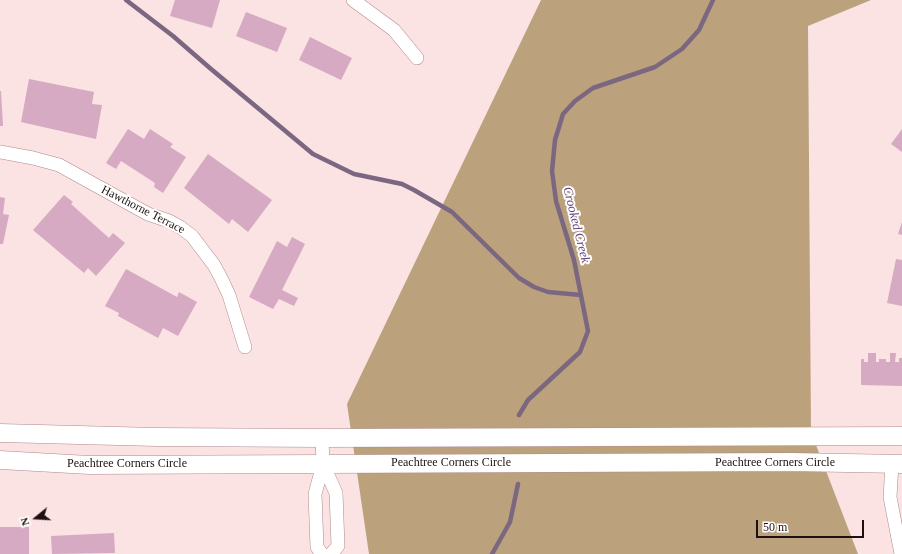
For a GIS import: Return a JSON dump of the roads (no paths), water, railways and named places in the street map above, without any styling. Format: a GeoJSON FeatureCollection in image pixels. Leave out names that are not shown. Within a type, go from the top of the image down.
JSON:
{"type":"FeatureCollection","features":[{"type":"Feature","properties":{"kind":"street"},"geometry":{"type":"LineString","coordinates":[[353,0],[394,30],[417,58]]}},
{"type":"Feature","properties":{"kind":"street","name":"Hawthorne Terrace"},"geometry":{"type":"LineString","coordinates":[[0,152],[33,158],[58,165],[148,214],[168,220],[192,236],[214,265],[221,278],[229,295],[245,347]]}},
{"type":"Feature","properties":{"kind":"street"},"geometry":{"type":"LineString","coordinates":[[0,433],[157,437],[322,438],[902,436]]}},
{"type":"Feature","properties":{"kind":"street"},"geometry":{"type":"LineString","coordinates":[[322,438],[322,464],[315,494],[317,547],[322,554]]}},
{"type":"Feature","properties":{"kind":"street","name":"Peachtree Corners Circle"},"geometry":{"type":"LineString","coordinates":[[0,460],[89,465],[775,462],[897,464]]}},
{"type":"Feature","properties":{"kind":"street"},"geometry":{"type":"LineString","coordinates":[[322,464],[336,493],[338,546],[331,554]]}},
{"type":"Feature","properties":{"kind":"street"},"geometry":{"type":"LineString","coordinates":[[897,464],[890,497],[900,554]]}},
{"type":"Feature","properties":{"kind":"waterway"},"geometry":{"type":"LineString","coordinates":[[126,0],[173,36],[313,154],[354,174],[402,184],[414,190],[452,212],[519,278],[534,287],[548,292],[581,295]]}},
{"type":"Feature","properties":{"kind":"waterway","name":"Crooked Creek"},"geometry":{"type":"LineString","coordinates":[[519,415],[528,400],[580,352],[588,331],[574,260],[556,201],[552,171],[555,140],[563,114],[575,101],[593,88],[655,67],[682,49],[699,30],[713,0]]}},
{"type":"Feature","properties":{"kind":"waterway","name":"Crooked Creek"},"geometry":{"type":"LineString","coordinates":[[492,554],[510,522],[518,484]]}}]}
